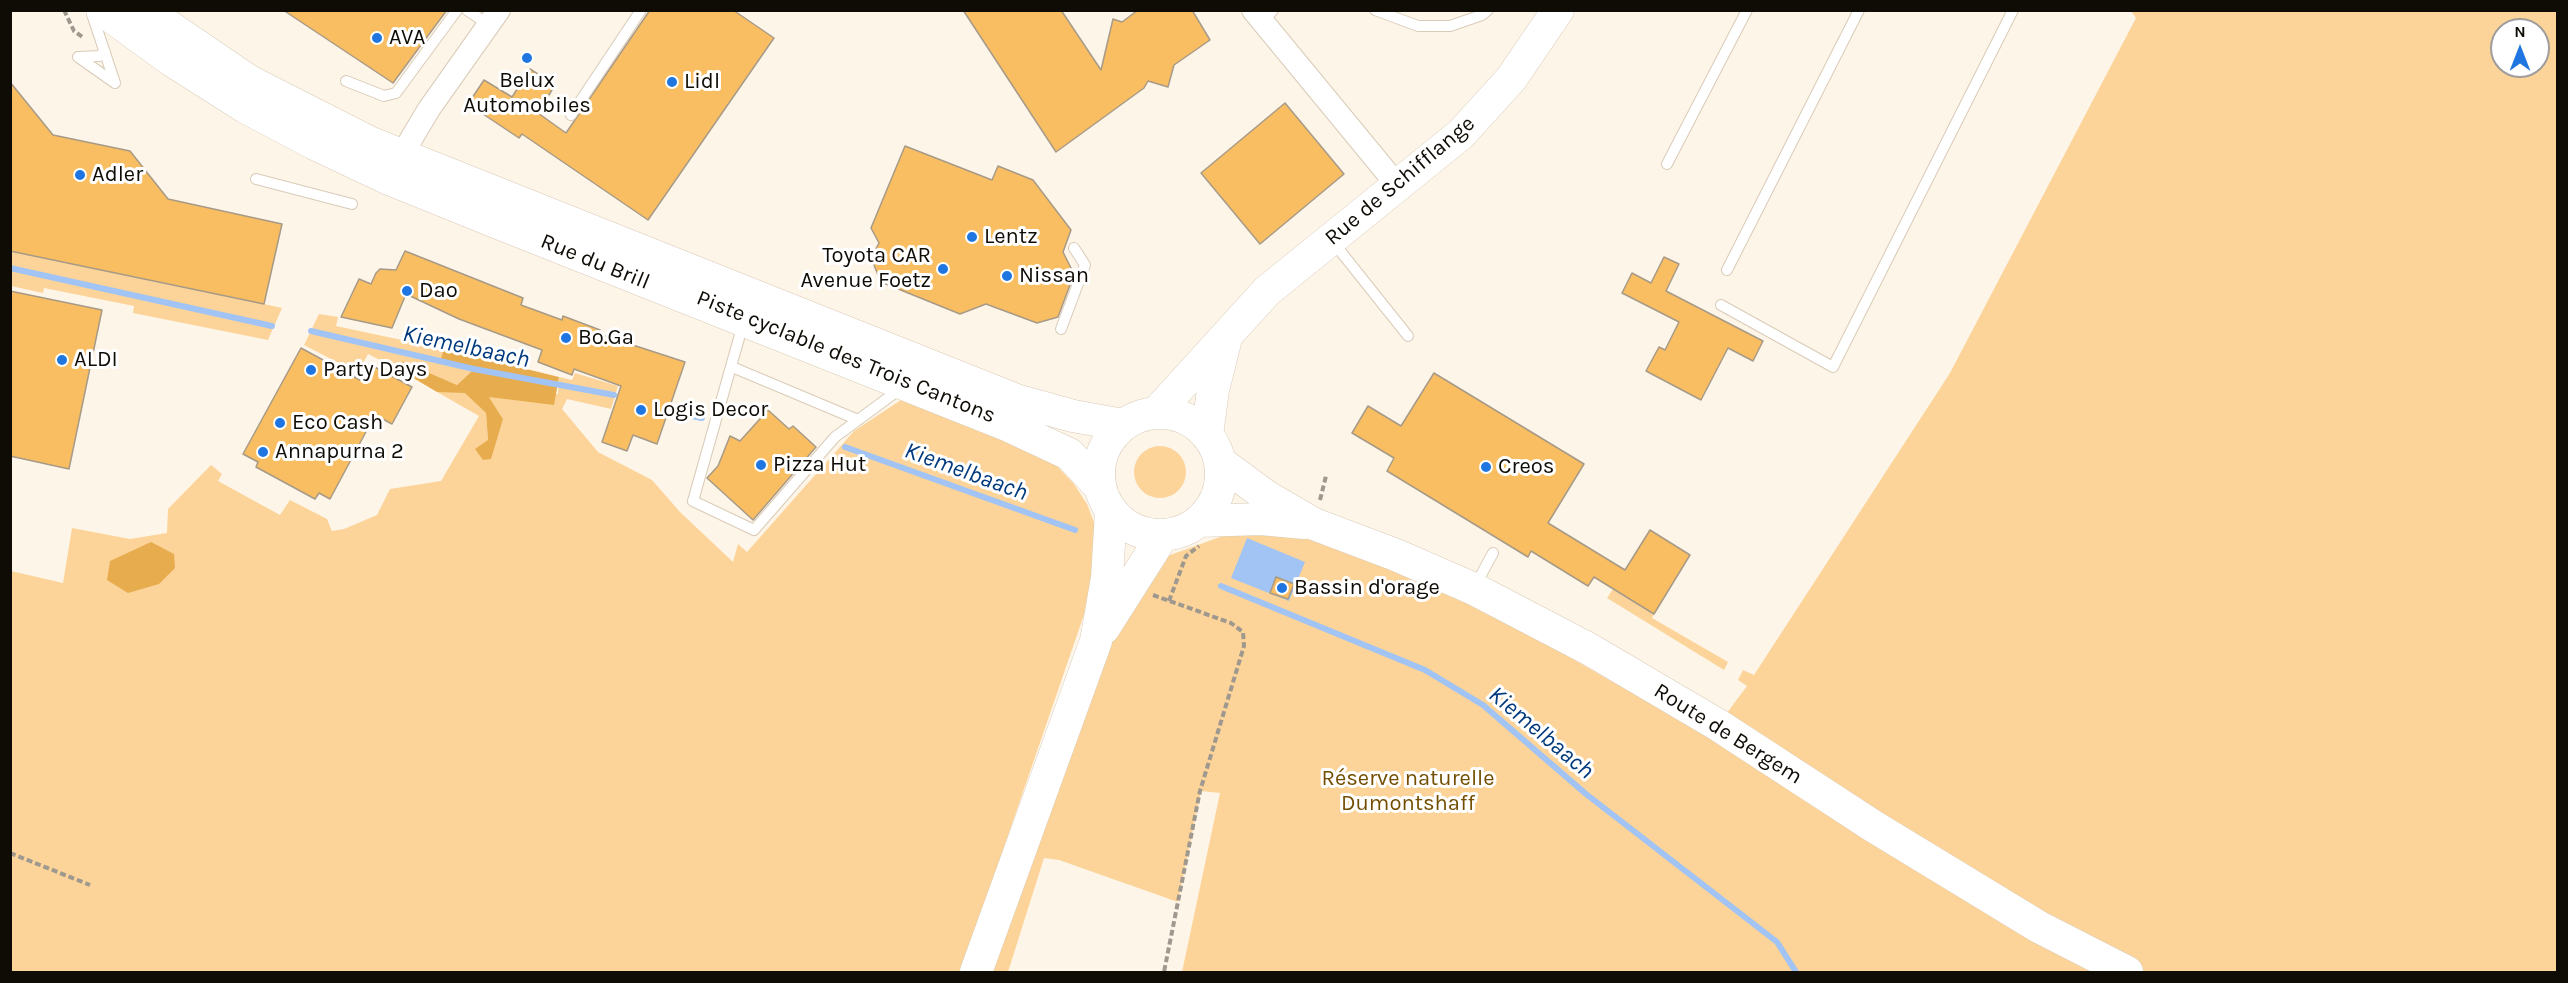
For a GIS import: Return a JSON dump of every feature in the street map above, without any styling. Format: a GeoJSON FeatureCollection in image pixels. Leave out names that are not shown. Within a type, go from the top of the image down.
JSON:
{"type":"FeatureCollection","features":[{"type":"Feature","properties":{"kind":"main road","name":"Rue du Brill"},"geometry":{"type":"LineString","coordinates":[[102,10],[171,60],[245,107],[313,143],[389,179],[1009,426],[1069,454],[1106,499]]}},
{"type":"Feature","properties":{"kind":"main road","name":"Rue du Brill"},"geometry":{"type":"LineString","coordinates":[[145,10],[249,81],[360,138],[401,156],[1019,401],[1073,416],[1123,425]]}},
{"type":"Feature","properties":{"kind":"main road","name":"Rue de Schifflange"},"geometry":{"type":"LineString","coordinates":[[1156,413],[1267,291],[1461,134],[1511,79],[1558,10]]}},
{"type":"Feature","properties":{"kind":"main road","name":"Rue de Schifflange"},"geometry":{"type":"LineString","coordinates":[[1214,449],[1213,390],[1226,338]]}},
{"type":"Feature","properties":{"kind":"main road"},"geometry":{"type":"LineString","coordinates":[[976,972],[1096,641],[1107,578],[1106,499],[1099,470],[1102,453],[1111,438],[1123,425],[1138,417],[1156,413],[1175,415],[1192,422],[1214,449],[1221,479],[1218,495],[1201,532],[1182,531],[1163,535],[1143,533],[1126,525],[1106,499]]}},
{"type":"Feature","properties":{"kind":"main road","name":"Route de Bergem"},"geometry":{"type":"LineString","coordinates":[[1214,449],[1266,496],[1314,524],[1396,555],[1474,589],[1556,631],[1658,689],[2039,927],[2127,972]]}},
{"type":"Feature","properties":{"kind":"main road","name":"Route de Bergem"},"geometry":{"type":"LineString","coordinates":[[1201,532],[1262,519],[1314,524]]}},
{"type":"Feature","properties":{"kind":"main road"},"geometry":{"type":"LineString","coordinates":[[1096,641],[1163,535]]}},
{"type":"Feature","properties":{"kind":"street"},"geometry":{"type":"LineString","coordinates":[[1263,14],[1398,186]]}},
{"type":"Feature","properties":{"kind":"street"},"geometry":{"type":"LineString","coordinates":[[401,156],[429,109],[494,18]]}},
{"type":"Feature","properties":{"kind":"lane"},"geometry":{"type":"LineString","coordinates":[[91,10],[105,52],[115,83],[78,57],[99,56],[105,52]]}},
{"type":"Feature","properties":{"kind":"lane"},"geometry":{"type":"LineString","coordinates":[[346,81],[384,96],[396,93],[457,10]]}},
{"type":"Feature","properties":{"kind":"lane"},"geometry":{"type":"LineString","coordinates":[[467,10],[494,18]]}},
{"type":"Feature","properties":{"kind":"lane"},"geometry":{"type":"LineString","coordinates":[[571,115],[641,10]]}},
{"type":"Feature","properties":{"kind":"lane"},"geometry":{"type":"LineString","coordinates":[[1375,10],[1418,26],[1450,26],[1482,15],[1488,10]]}},
{"type":"Feature","properties":{"kind":"lane"},"geometry":{"type":"LineString","coordinates":[[1667,164],[1747,10]]}},
{"type":"Feature","properties":{"kind":"lane"},"geometry":{"type":"LineString","coordinates":[[1727,270],[1859,10]]}},
{"type":"Feature","properties":{"kind":"lane"},"geometry":{"type":"LineString","coordinates":[[1721,305],[1833,367],[2013,10]]}},
{"type":"Feature","properties":{"kind":"lane"},"geometry":{"type":"LineString","coordinates":[[255,179],[352,204]]}},
{"type":"Feature","properties":{"kind":"lane"},"geometry":{"type":"LineString","coordinates":[[1331,240],[1408,336]]}},
{"type":"Feature","properties":{"kind":"lane"},"geometry":{"type":"LineString","coordinates":[[1061,329],[1085,265],[1074,248]]}},
{"type":"Feature","properties":{"kind":"lane"},"geometry":{"type":"LineString","coordinates":[[744,321],[693,501],[754,530],[835,437],[856,419],[905,385]]}},
{"type":"Feature","properties":{"kind":"lane"},"geometry":{"type":"LineString","coordinates":[[732,367],[856,419]]}},
{"type":"Feature","properties":{"kind":"lane"},"geometry":{"type":"LineString","coordinates":[[1474,589],[1494,553]]}},
{"type":"Feature","properties":{"kind":"path"},"geometry":{"type":"LineString","coordinates":[[64,10],[74,31],[105,52]]}},
{"type":"Feature","properties":{"kind":"path"},"geometry":{"type":"LineString","coordinates":[[1169,601],[1186,556],[1201,532]]}},
{"type":"Feature","properties":{"kind":"path"},"geometry":{"type":"LineString","coordinates":[[1129,587],[1231,623],[1243,632],[1244,646],[1200,791],[1164,972]]}},
{"type":"Feature","properties":{"kind":"path"},"geometry":{"type":"LineString","coordinates":[[10,853],[90,885]]}},
{"type":"Feature","properties":{"kind":"green space","name":"Réserve naturelle Dumontshaff"},"geometry":{"type":"Polygon","coordinates":[[[2131,11],[2557,11],[2557,972],[1182,972],[1220,793],[1201,791],[1178,902],[1059,860],[1044,858],[1008,972],[977,972],[1096,641],[1162,558],[1231,533],[1305,537],[1340,548],[1445,593],[1538,639],[1644,700],[1718,725],[1747,686],[1738,680],[1743,670],[1754,675],[1950,373],[2136,18],[2131,11]]]}},
{"type":"Feature","properties":{"kind":"green space"},"geometry":{"type":"Polygon","coordinates":[[[11,251],[282,308],[268,340],[133,313],[134,306],[44,288],[43,293],[11,286],[11,251]]]}},
{"type":"Feature","properties":{"kind":"green space"},"geometry":{"type":"Polygon","coordinates":[[[319,314],[338,317],[336,326],[444,349],[441,360],[474,369],[457,385],[402,361],[398,369],[368,354],[361,367],[352,370],[304,345],[319,314]]]}},
{"type":"Feature","properties":{"kind":"green space"},"geometry":{"type":"Polygon","coordinates":[[[575,373],[618,386],[611,409],[567,399],[562,409],[598,452],[652,480],[680,512],[733,562],[738,544],[747,552],[854,431],[904,398],[1004,438],[1056,465],[1074,484],[1087,504],[1095,525],[1098,574],[961,972],[11,972],[11,571],[63,583],[72,528],[130,539],[167,533],[168,509],[211,465],[222,474],[218,481],[280,515],[290,500],[327,519],[332,531],[344,529],[377,515],[390,489],[441,481],[479,416],[437,392],[465,392],[486,413],[488,440],[495,441],[503,419],[489,397],[558,394],[559,377],[572,380],[575,373]]]}},
{"type":"Feature","properties":{"kind":"green space"},"geometry":{"type":"Polygon","coordinates":[[[1160,446],[1170,448],[1178,454],[1184,462],[1186,472],[1184,482],[1178,490],[1170,496],[1160,498],[1150,496],[1142,490],[1136,482],[1134,472],[1136,462],[1142,454],[1150,448],[1160,446]]]}},
{"type":"Feature","properties":{"kind":"green space"},"geometry":{"type":"Polygon","coordinates":[[[1613,589],[1654,614],[1652,618],[1728,662],[1724,670],[1607,598],[1613,589]]]}},
{"type":"Feature","properties":{"kind":"shaded area"},"geometry":{"type":"Polygon","coordinates":[[[444,349],[559,377],[554,405],[489,397],[503,419],[491,459],[483,460],[475,449],[488,440],[486,413],[465,393],[437,392],[398,369],[402,361],[457,385],[474,369],[440,361],[444,349]]]}},
{"type":"Feature","properties":{"kind":"shaded area"},"geometry":{"type":"Polygon","coordinates":[[[151,542],[174,554],[175,568],[159,584],[128,593],[107,580],[110,561],[151,542]]]}},
{"type":"Feature","properties":{"kind":"water"},"geometry":{"type":"Polygon","coordinates":[[[1247,538],[1305,562],[1289,601],[1231,578],[1247,538]]]}},
{"type":"Feature","properties":{"kind":"building"},"geometry":{"type":"Polygon","coordinates":[[[283,10],[447,10],[393,83],[283,10]]]}},
{"type":"Feature","properties":{"kind":"building","name":"Lidl"},"geometry":{"type":"Polygon","coordinates":[[[650,10],[733,10],[774,38],[648,220],[522,134],[519,138],[468,104],[484,80],[512,97],[530,69],[555,85],[538,113],[566,133],[650,10]]]}},
{"type":"Feature","properties":{"kind":"building"},"geometry":{"type":"Polygon","coordinates":[[[963,10],[1061,10],[1101,70],[1113,19],[1122,22],[1138,10],[1192,10],[1210,40],[1174,65],[1168,87],[1148,81],[1144,88],[1056,152],[963,10]]]}},
{"type":"Feature","properties":{"kind":"building","name":"Adler"},"geometry":{"type":"Polygon","coordinates":[[[10,82],[53,135],[130,151],[168,199],[282,224],[264,304],[10,251],[10,82]]]}},
{"type":"Feature","properties":{"kind":"building"},"geometry":{"type":"Polygon","coordinates":[[[1285,103],[1344,174],[1260,244],[1201,173],[1285,103]]]}},
{"type":"Feature","properties":{"kind":"building","name":"Lentz"},"geometry":{"type":"Polygon","coordinates":[[[905,146],[992,180],[998,166],[1033,180],[1071,230],[1063,252],[1074,274],[1058,317],[1037,323],[986,304],[960,314],[881,282],[871,258],[879,243],[871,228],[905,146]]]}},
{"type":"Feature","properties":{"kind":"building"},"geometry":{"type":"Polygon","coordinates":[[[405,251],[523,298],[521,305],[562,320],[563,316],[600,330],[599,334],[685,362],[657,444],[633,435],[627,451],[602,442],[621,386],[574,369],[572,375],[538,362],[542,350],[459,319],[406,294],[392,328],[341,317],[359,279],[371,284],[380,269],[396,270],[405,251]]]}},
{"type":"Feature","properties":{"kind":"building"},"geometry":{"type":"Polygon","coordinates":[[[1664,257],[1679,264],[1666,291],[1763,341],[1753,361],[1728,348],[1701,400],[1646,371],[1659,347],[1665,350],[1679,322],[1622,293],[1632,273],[1651,283],[1664,257]]]}},
{"type":"Feature","properties":{"kind":"building"},"geometry":{"type":"Polygon","coordinates":[[[10,291],[102,310],[69,469],[10,456],[10,291]]]}},
{"type":"Feature","properties":{"kind":"building"},"geometry":{"type":"Polygon","coordinates":[[[301,348],[360,380],[369,364],[412,387],[392,424],[375,415],[330,499],[319,493],[315,499],[256,467],[258,462],[243,454],[301,348]]]}},
{"type":"Feature","properties":{"kind":"building","name":"Creos"},"geometry":{"type":"Polygon","coordinates":[[[1434,373],[1584,464],[1548,523],[1625,570],[1650,530],[1690,555],[1654,614],[1594,577],[1588,586],[1531,551],[1528,557],[1387,471],[1394,458],[1352,433],[1368,406],[1401,426],[1434,373]]]}},
{"type":"Feature","properties":{"kind":"building","name":"Pizza Hut"},"geometry":{"type":"Polygon","coordinates":[[[768,410],[789,429],[793,426],[816,447],[753,520],[707,478],[718,466],[730,436],[740,441],[768,410]]]}},
{"type":"Feature","properties":{"kind":"building","name":"Bassin d'orage"},"geometry":{"type":"Polygon","coordinates":[[[1276,577],[1294,584],[1288,599],[1270,593],[1276,577]]]}},
{"type":"Feature","properties":{"kind":"waterway","name":"Kiemelbaach"},"geometry":{"type":"LineString","coordinates":[[10,268],[272,326]]}},
{"type":"Feature","properties":{"kind":"waterway","name":"Kiemelbaach"},"geometry":{"type":"LineString","coordinates":[[311,331],[474,369],[614,395]]}},
{"type":"Feature","properties":{"kind":"waterway","name":"Kiemelbaach"},"geometry":{"type":"LineString","coordinates":[[687,415],[702,418]]}},
{"type":"Feature","properties":{"kind":"waterway","name":"Kiemelbaach"},"geometry":{"type":"LineString","coordinates":[[845,447],[1075,530]]}},
{"type":"Feature","properties":{"kind":"waterway","name":"Kiemelbaach"},"geometry":{"type":"LineString","coordinates":[[1221,586],[1425,670],[1483,705],[1586,794],[1777,942],[1796,972]]}},
{"type":"Feature","properties":{"kind":"place","name":"AVA"},"geometry":{"type":"Point","coordinates":[377,38]}},
{"type":"Feature","properties":{"kind":"place","name":"Belux Automobiles"},"geometry":{"type":"Point","coordinates":[527,58]}},
{"type":"Feature","properties":{"kind":"place","name":"Lidl"},"geometry":{"type":"Point","coordinates":[672,82]}},
{"type":"Feature","properties":{"kind":"place","name":"Adler"},"geometry":{"type":"Point","coordinates":[80,175]}},
{"type":"Feature","properties":{"kind":"place","name":"Lentz"},"geometry":{"type":"Point","coordinates":[972,237]}},
{"type":"Feature","properties":{"kind":"place","name":"Toyota CAR Avenue Foetz"},"geometry":{"type":"Point","coordinates":[943,269]}},
{"type":"Feature","properties":{"kind":"place","name":"Nissan"},"geometry":{"type":"Point","coordinates":[1007,276]}},
{"type":"Feature","properties":{"kind":"place","name":"Dao"},"geometry":{"type":"Point","coordinates":[407,291]}},
{"type":"Feature","properties":{"kind":"place","name":"Bo.Ga"},"geometry":{"type":"Point","coordinates":[566,338]}},
{"type":"Feature","properties":{"kind":"place","name":"ALDI"},"geometry":{"type":"Point","coordinates":[62,360]}},
{"type":"Feature","properties":{"kind":"place","name":"Party Days"},"geometry":{"type":"Point","coordinates":[311,370]}},
{"type":"Feature","properties":{"kind":"place","name":"Logis Decor"},"geometry":{"type":"Point","coordinates":[641,410]}},
{"type":"Feature","properties":{"kind":"place","name":"Eco Cash"},"geometry":{"type":"Point","coordinates":[280,423]}},
{"type":"Feature","properties":{"kind":"place","name":"Annapurna 2"},"geometry":{"type":"Point","coordinates":[263,452]}},
{"type":"Feature","properties":{"kind":"place","name":"Pizza Hut"},"geometry":{"type":"Point","coordinates":[761,465]}},
{"type":"Feature","properties":{"kind":"place","name":"Creos"},"geometry":{"type":"Point","coordinates":[1486,467]}},
{"type":"Feature","properties":{"kind":"place","name":"Bassin d'orage"},"geometry":{"type":"Point","coordinates":[1282,588]}}]}
